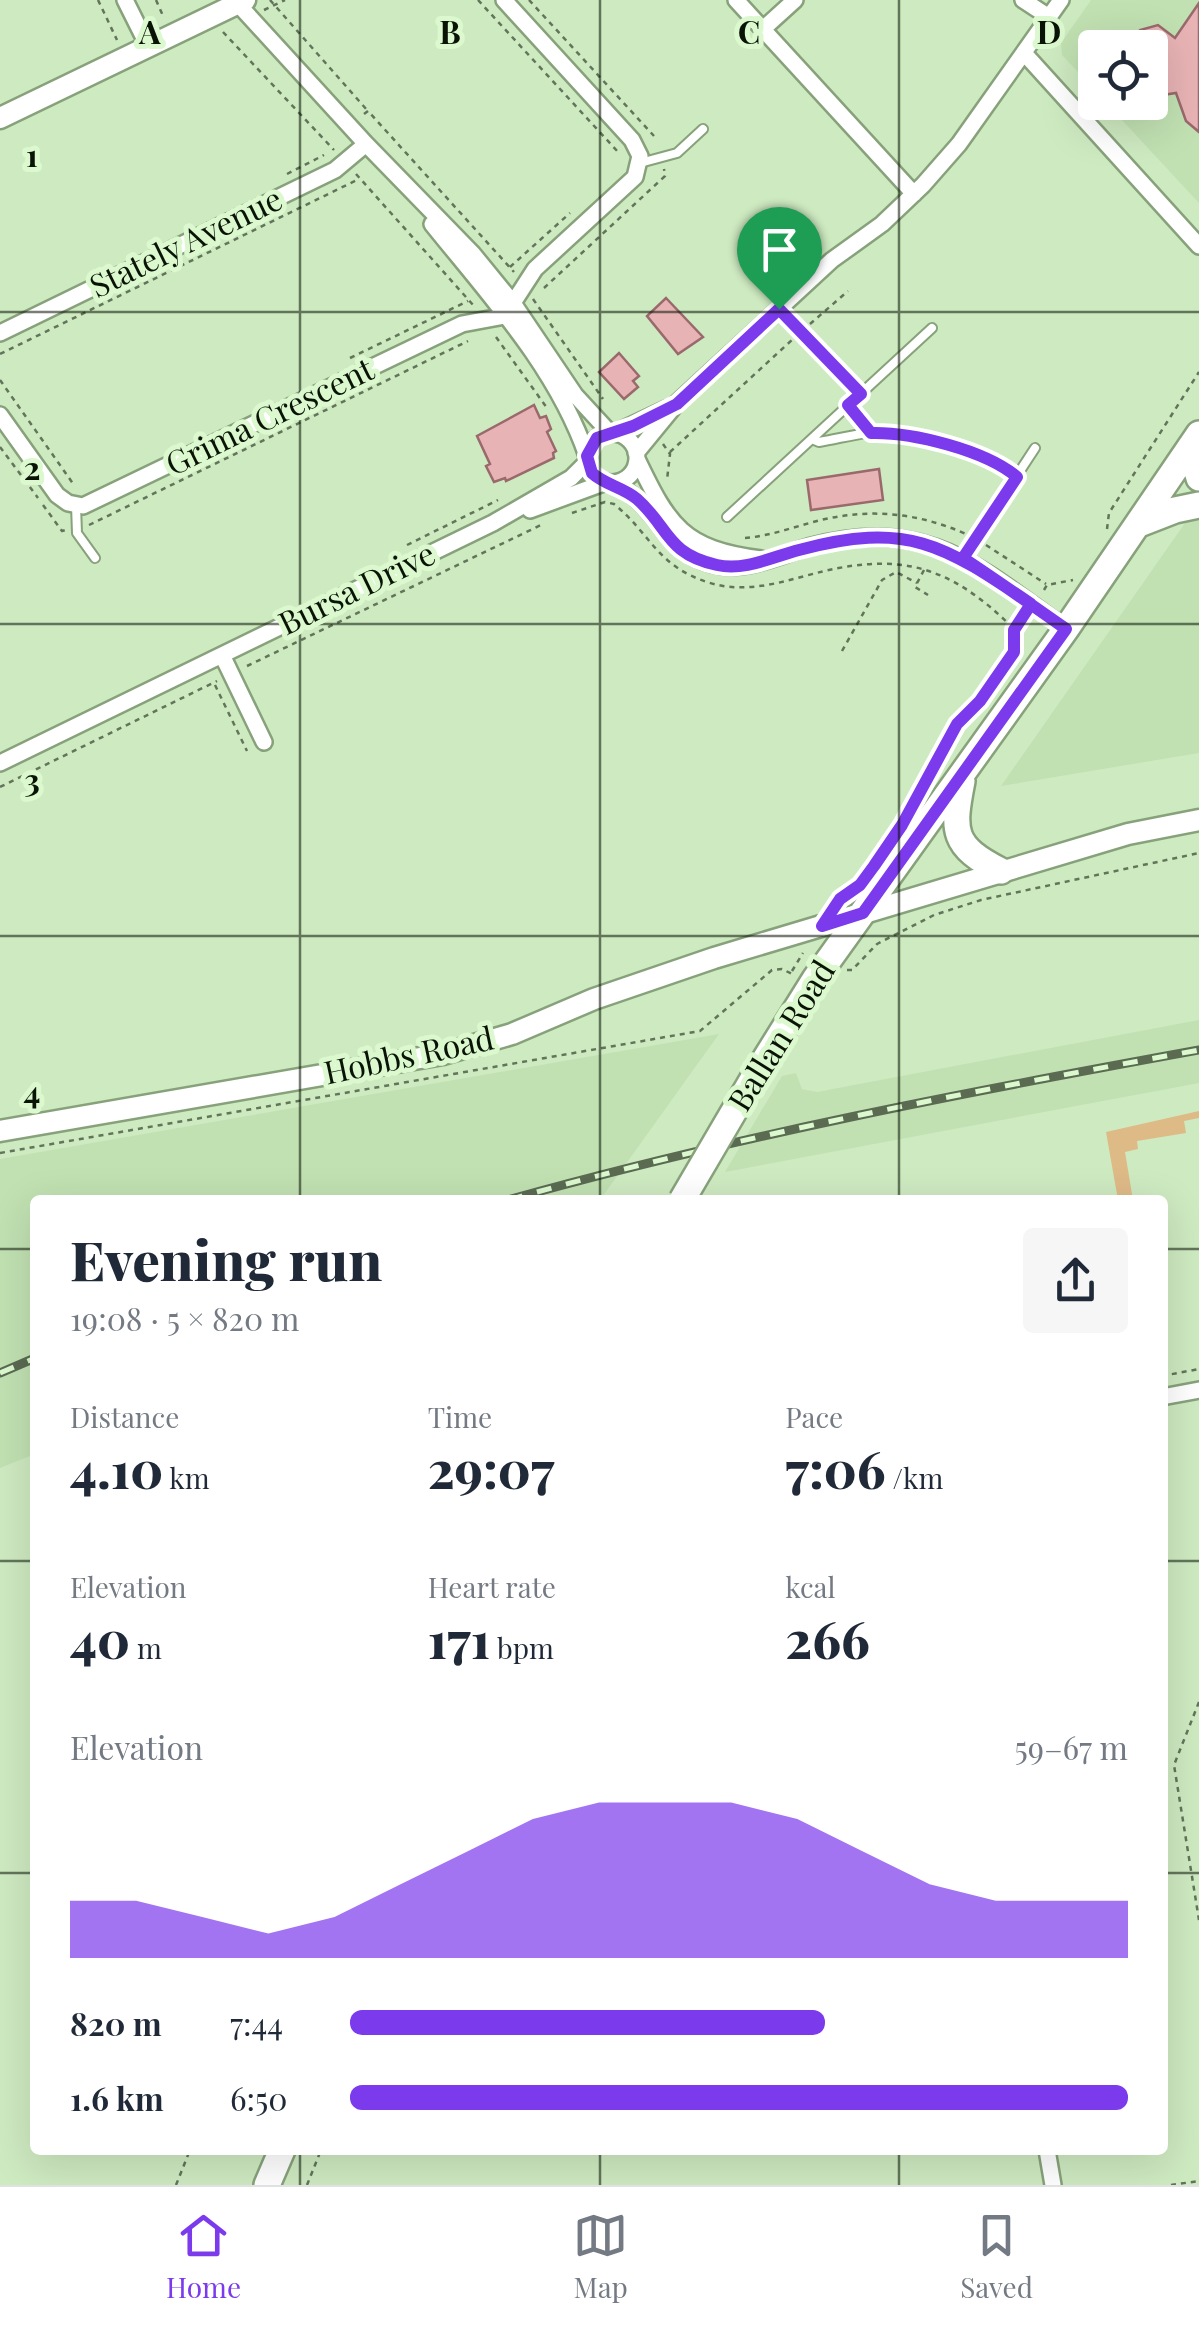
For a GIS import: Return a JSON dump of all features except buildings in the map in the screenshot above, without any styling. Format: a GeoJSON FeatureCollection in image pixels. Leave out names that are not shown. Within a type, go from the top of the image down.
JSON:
{"type":"FeatureCollection","features":[{"type":"Feature","properties":{"kind":"main road"},"geometry":{"type":"LineString","coordinates":[[1195,440],[1199,478]]}},
{"type":"Feature","properties":{"kind":"main road","name":"Ballan Road"},"geometry":{"type":"LineString","coordinates":[[685,1195],[821,972],[1066,629],[1195,440]]}},
{"type":"Feature","properties":{"kind":"main road"},"geometry":{"type":"LineString","coordinates":[[1139,524],[1199,505]]}},
{"type":"Feature","properties":{"kind":"main road"},"geometry":{"type":"LineString","coordinates":[[964,771],[954,819],[957,832],[968,852],[1001,871]]}},
{"type":"Feature","properties":{"kind":"main road"},"geometry":{"type":"LineString","coordinates":[[268,2184],[280,2155]]}},
{"type":"Feature","properties":{"kind":"street"},"geometry":{"type":"LineString","coordinates":[[125,0],[148,46]]}},
{"type":"Feature","properties":{"kind":"street"},"geometry":{"type":"LineString","coordinates":[[504,0],[639,150],[629,184],[535,269],[509,310]]}},
{"type":"Feature","properties":{"kind":"street"},"geometry":{"type":"LineString","coordinates":[[736,0],[914,194]]}},
{"type":"Feature","properties":{"kind":"street"},"geometry":{"type":"LineString","coordinates":[[763,29],[795,0]]}},
{"type":"Feature","properties":{"kind":"street"},"geometry":{"type":"LineString","coordinates":[[1023,0],[1049,16]]}},
{"type":"Feature","properties":{"kind":"street"},"geometry":{"type":"LineString","coordinates":[[609,483],[632,473],[637,456],[677,404],[779,309],[914,194],[959,144],[1061,0]]}},
{"type":"Feature","properties":{"kind":"street"},"geometry":{"type":"LineString","coordinates":[[0,118],[242,2],[491,286],[575,395],[613,433],[631,442],[664,512],[692,540],[728,554],[765,559]]}},
{"type":"Feature","properties":{"kind":"street"},"geometry":{"type":"LineString","coordinates":[[1024,52],[1199,246]]}},
{"type":"Feature","properties":{"kind":"street","name":"Stately Avenue"},"geometry":{"type":"LineString","coordinates":[[0,333],[335,170],[366,144]]}},
{"type":"Feature","properties":{"kind":"street"},"geometry":{"type":"LineString","coordinates":[[491,286],[535,269]]}},
{"type":"Feature","properties":{"kind":"street","name":"Grima Crescent"},"geometry":{"type":"LineString","coordinates":[[462,324],[491,286]]}},
{"type":"Feature","properties":{"kind":"street"},"geometry":{"type":"LineString","coordinates":[[509,310],[566,405],[592,473],[638,500],[674,545],[694,558],[733,568],[837,540],[908,538],[963,558],[1066,629]]}},
{"type":"Feature","properties":{"kind":"street","name":"Grima Crescent"},"geometry":{"type":"LineString","coordinates":[[77,498],[96,502],[462,324],[509,310]]}},
{"type":"Feature","properties":{"kind":"street"},"geometry":{"type":"LineString","coordinates":[[587,459],[592,443],[677,404]]}},
{"type":"Feature","properties":{"kind":"street"},"geometry":{"type":"LineString","coordinates":[[0,415],[58,494],[77,498]]}},
{"type":"Feature","properties":{"kind":"street","name":"Bursa Drive"},"geometry":{"type":"LineString","coordinates":[[0,763],[493,523],[571,478],[587,459]]}},
{"type":"Feature","properties":{"kind":"street","name":"Bursa Drive"},"geometry":{"type":"LineString","coordinates":[[493,523],[609,483]]}},
{"type":"Feature","properties":{"kind":"street"},"geometry":{"type":"LineString","coordinates":[[222,655],[264,742]]}},
{"type":"Feature","properties":{"kind":"street","name":"Hobbs Road"},"geometry":{"type":"LineString","coordinates":[[0,1131],[442,1054],[512,1034],[670,972],[1128,834],[1199,820]]}},
{"type":"Feature","properties":{"kind":"street"},"geometry":{"type":"LineString","coordinates":[[1168,1396],[1199,1390]]}},
{"type":"Feature","properties":{"kind":"street"},"geometry":{"type":"LineString","coordinates":[[1049,2155],[1053,2185]]}},
{"type":"Feature","properties":{"kind":"lane"},"geometry":{"type":"LineString","coordinates":[[632,164],[677,153],[703,129]]}},
{"type":"Feature","properties":{"kind":"lane"},"geometry":{"type":"LineString","coordinates":[[779,309],[861,394]]}},
{"type":"Feature","properties":{"kind":"lane"},"geometry":{"type":"LineString","coordinates":[[727,517],[932,328]]}},
{"type":"Feature","properties":{"kind":"lane"},"geometry":{"type":"LineString","coordinates":[[848,405],[871,433]]}},
{"type":"Feature","properties":{"kind":"lane"},"geometry":{"type":"LineString","coordinates":[[812,438],[819,442],[899,432],[987,459],[1017,477]]}},
{"type":"Feature","properties":{"kind":"lane"},"geometry":{"type":"LineString","coordinates":[[963,558],[1036,448]]}},
{"type":"Feature","properties":{"kind":"lane"},"geometry":{"type":"LineString","coordinates":[[77,498],[77,533],[95,558]]}},
{"type":"Feature","properties":{"kind":"path"},"geometry":{"type":"LineString","coordinates":[[98,0],[118,41]]}},
{"type":"Feature","properties":{"kind":"path"},"geometry":{"type":"LineString","coordinates":[[270,0],[368,111]]}},
{"type":"Feature","properties":{"kind":"path"},"geometry":{"type":"LineString","coordinates":[[478,0],[632,164]]}},
{"type":"Feature","properties":{"kind":"path"},"geometry":{"type":"LineString","coordinates":[[529,0],[654,136]]}},
{"type":"Feature","properties":{"kind":"path"},"geometry":{"type":"LineString","coordinates":[[0,354],[360,179]]}},
{"type":"Feature","properties":{"kind":"path"},"geometry":{"type":"LineString","coordinates":[[510,267],[575,208]]}},
{"type":"Feature","properties":{"kind":"path"},"geometry":{"type":"LineString","coordinates":[[669,453],[848,291]]}},
{"type":"Feature","properties":{"kind":"path"},"geometry":{"type":"LineString","coordinates":[[345,360],[470,300]]}},
{"type":"Feature","properties":{"kind":"path"},"geometry":{"type":"LineString","coordinates":[[1108,530],[1109,513],[1199,372]]}},
{"type":"Feature","properties":{"kind":"path"},"geometry":{"type":"LineString","coordinates":[[0,380],[77,498]]}},
{"type":"Feature","properties":{"kind":"path"},"geometry":{"type":"LineString","coordinates":[[570,514],[604,502],[614,504],[667,562],[684,573],[728,587],[760,588],[864,563],[888,562],[924,569],[978,596],[1014,630]]}},
{"type":"Feature","properties":{"kind":"path"},"geometry":{"type":"LineString","coordinates":[[0,787],[552,520]]}},
{"type":"Feature","properties":{"kind":"path"},"geometry":{"type":"LineString","coordinates":[[924,569],[914,587],[928,595]]}},
{"type":"Feature","properties":{"kind":"path"},"geometry":{"type":"LineString","coordinates":[[842,651],[882,580],[896,572],[917,583]]}},
{"type":"Feature","properties":{"kind":"path"},"geometry":{"type":"LineString","coordinates":[[908,811],[957,724],[980,701],[1014,652],[1014,630],[1031,604],[1048,585],[1074,580]]}},
{"type":"Feature","properties":{"kind":"path"},"geometry":{"type":"LineString","coordinates":[[214,682],[247,751]]}},
{"type":"Feature","properties":{"kind":"path"},"geometry":{"type":"LineString","coordinates":[[803,953],[793,966],[792,975],[852,970],[877,944],[919,920],[981,900],[1199,853]]}},
{"type":"Feature","properties":{"kind":"path"},"geometry":{"type":"LineString","coordinates":[[1168,1375],[1199,1369]]}},
{"type":"Feature","properties":{"kind":"path"},"geometry":{"type":"LineString","coordinates":[[1199,1702],[1174,1765],[1199,1920]]}},
{"type":"Feature","properties":{"kind":"path"},"geometry":{"type":"LineString","coordinates":[[176,2185],[188,2155]]}},
{"type":"Feature","properties":{"kind":"path"},"geometry":{"type":"LineString","coordinates":[[307,2185],[319,2155]]}},
{"type":"Feature","properties":{"kind":"path"},"geometry":{"type":"LineString","coordinates":[[1171,2185],[1199,2180]]}},
{"type":"Feature","properties":{"kind":"shaded area"},"geometry":{"type":"Polygon","coordinates":[[[1091,0],[1199,0],[1199,203],[1122,120],[1168,120],[1168,30],[1078,30],[1078,72],[1062,55],[1061,43],[1091,0]]]}},
{"type":"Feature","properties":{"kind":"shaded area"},"geometry":{"type":"Polygon","coordinates":[[[1199,503],[1199,753],[1001,786],[1199,503]]]}},
{"type":"Feature","properties":{"kind":"shaded area"},"geometry":{"type":"Polygon","coordinates":[[[1199,1020],[1199,1083],[725,1172],[782,1076],[796,1073],[802,1089],[817,1092],[1199,1020]]]}},
{"type":"Feature","properties":{"kind":"shaded area"},"geometry":{"type":"Polygon","coordinates":[[[719,1034],[604,1195],[30,1195],[30,1456],[0,1468],[0,1159],[719,1034]]]}},
{"type":"Feature","properties":{"kind":"shaded area"},"geometry":{"type":"Polygon","coordinates":[[[1199,1111],[1199,1118],[1184,1121],[1186,1133],[1137,1141],[1138,1149],[1125,1152],[1132,1195],[1117,1195],[1106,1132],[1199,1111]]]}},
{"type":"Feature","properties":{"kind":"railway"},"geometry":{"type":"LineString","coordinates":[[527,1195],[766,1135],[1199,1050]]}},
{"type":"Feature","properties":{"kind":"railway"},"geometry":{"type":"LineString","coordinates":[[0,1373],[30,1360]]}},
{"type":"Feature","properties":{"kind":"route"},"geometry":{"type":"LineString","coordinates":[[779,309],[677,404],[633,426],[597,438],[588,449],[587,462],[592,473],[638,500],[674,545],[715,565],[746,566],[837,540],[894,536],[963,558],[1031,604],[1014,630],[1014,652],[980,701],[957,724],[902,825],[860,885],[840,899],[822,926],[863,913],[1066,629],[1031,604],[979,568],[963,558],[1017,477],[987,459],[899,432],[871,433],[848,405],[861,394],[779,309]]}}]}
